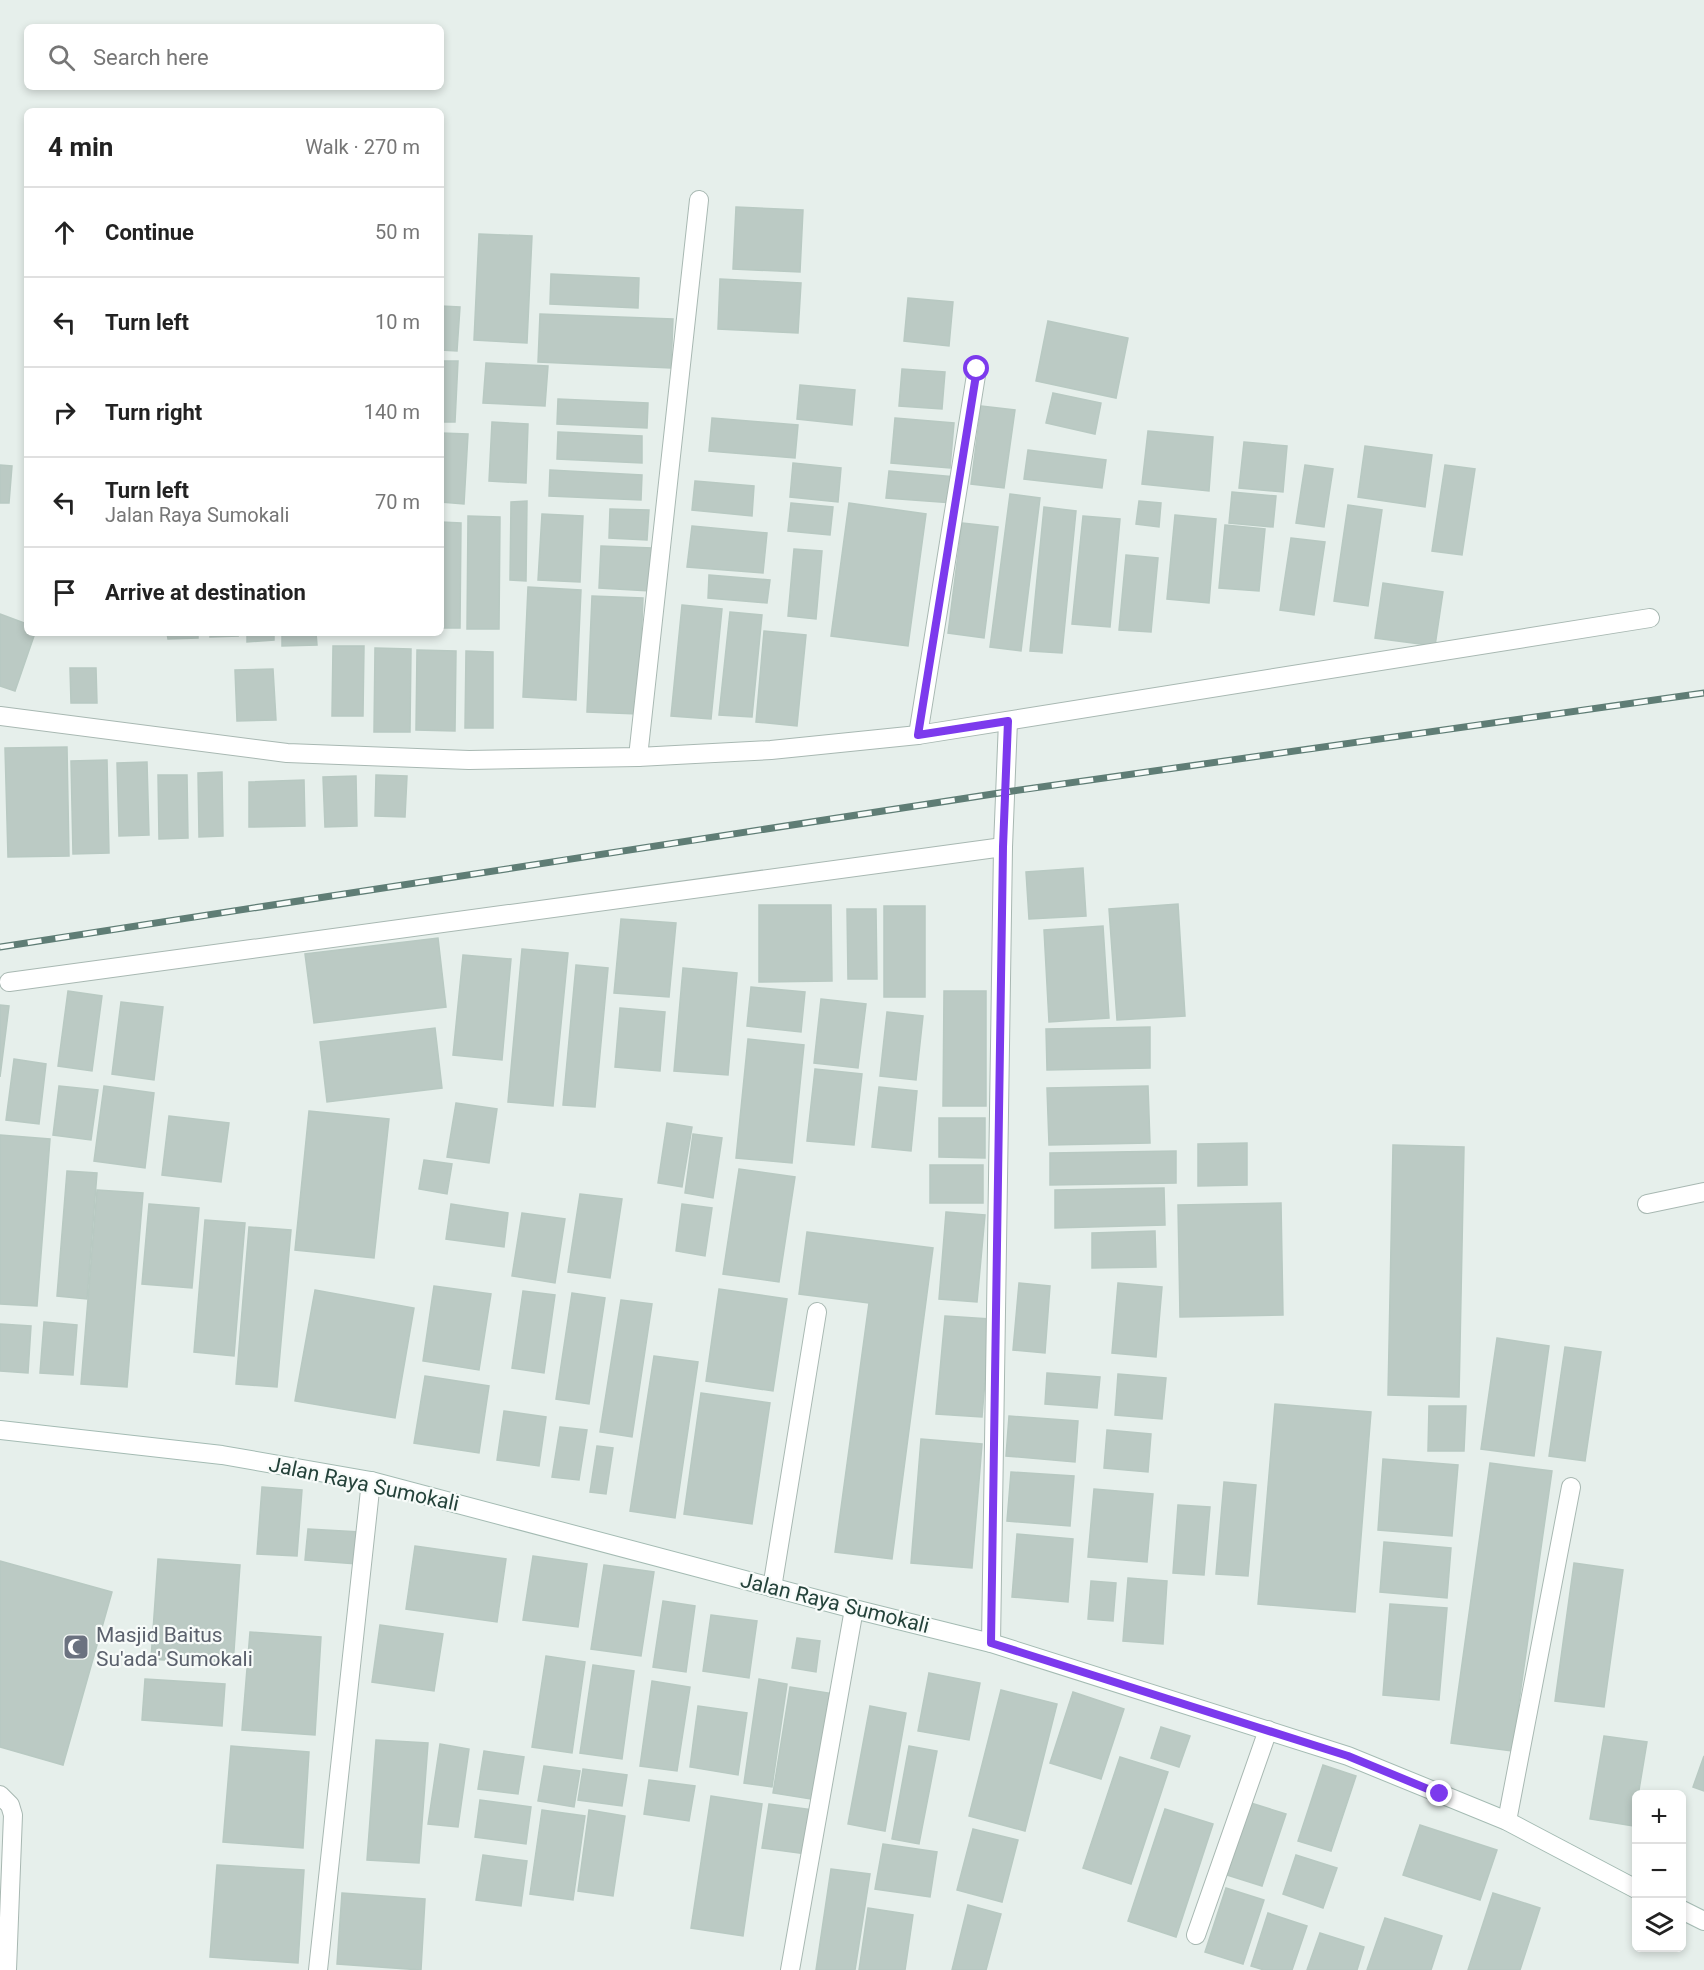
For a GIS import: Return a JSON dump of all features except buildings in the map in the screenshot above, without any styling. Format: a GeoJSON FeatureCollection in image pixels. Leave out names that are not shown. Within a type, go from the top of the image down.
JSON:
{"type":"FeatureCollection","features":[{"type":"Feature","properties":{"kind":"street"},"geometry":{"type":"LineString","coordinates":[[638,757],[699,200]]}},
{"type":"Feature","properties":{"kind":"street"},"geometry":{"type":"LineString","coordinates":[[918,735],[977,369]]}},
{"type":"Feature","properties":{"kind":"street"},"geometry":{"type":"LineString","coordinates":[[0,716],[287,753],[469,760],[638,757],[771,750],[918,735],[1650,618]]}},
{"type":"Feature","properties":{"kind":"street"},"geometry":{"type":"LineString","coordinates":[[991,1643],[1003,847],[1008,721]]}},
{"type":"Feature","properties":{"kind":"street"},"geometry":{"type":"LineString","coordinates":[[9,982],[1003,847]]}},
{"type":"Feature","properties":{"kind":"street"},"geometry":{"type":"LineString","coordinates":[[1647,1204],[1704,1192]]}},
{"type":"Feature","properties":{"kind":"street"},"geometry":{"type":"LineString","coordinates":[[772,1588],[817,1312]]}},
{"type":"Feature","properties":{"kind":"street","name":"Jalan Raya Sumokali"},"geometry":{"type":"LineString","coordinates":[[0,1430],[222,1455],[371,1481],[772,1588],[991,1643],[1348,1756],[1507,1821],[1632,1887]]}},
{"type":"Feature","properties":{"kind":"street"},"geometry":{"type":"LineString","coordinates":[[318,1970],[371,1481]]}},
{"type":"Feature","properties":{"kind":"street"},"geometry":{"type":"LineString","coordinates":[[1507,1821],[1571,1487]]}},
{"type":"Feature","properties":{"kind":"street"},"geometry":{"type":"LineString","coordinates":[[790,1970],[854,1609]]}},
{"type":"Feature","properties":{"kind":"street"},"geometry":{"type":"LineString","coordinates":[[1196,1935],[1268,1730]]}},
{"type":"Feature","properties":{"kind":"street"},"geometry":{"type":"LineString","coordinates":[[0,1795],[10,1805],[13,1815],[7,1970]]}},
{"type":"Feature","properties":{"kind":"street"},"geometry":{"type":"LineString","coordinates":[[1686,1912],[1704,1921]]}},
{"type":"Feature","properties":{"kind":"railway"},"geometry":{"type":"LineString","coordinates":[[0,947],[1006,792],[1704,693]]}},
{"type":"Feature","properties":{"kind":"place","name":"Masjid Baitus Su'ada' Sumokali"},"geometry":{"type":"Point","coordinates":[76,1647]}},
{"type":"Feature","properties":{"kind":"route"},"geometry":{"type":"LineString","coordinates":[[977,369],[918,735],[1008,721],[1003,847],[991,1643],[1348,1756],[1440,1794]]}}]}
